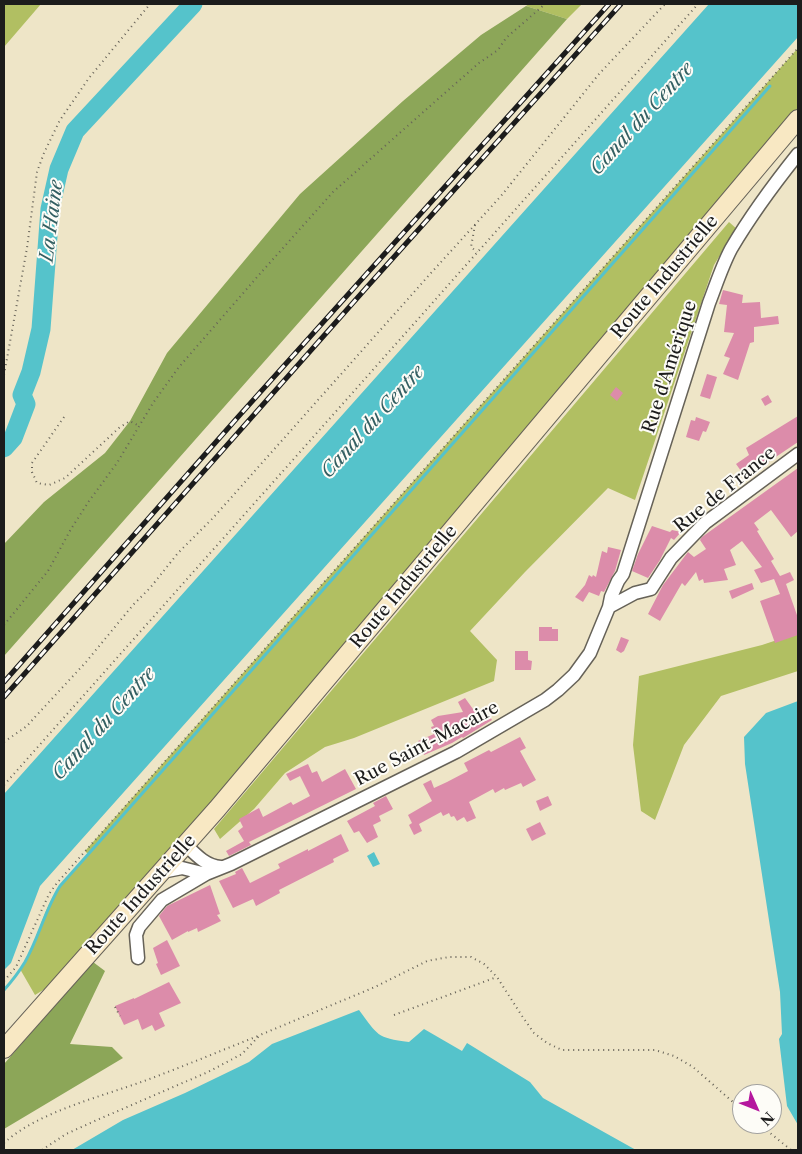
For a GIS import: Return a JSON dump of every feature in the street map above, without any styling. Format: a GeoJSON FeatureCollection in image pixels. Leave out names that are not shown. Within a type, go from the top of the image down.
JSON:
{"type":"FeatureCollection","features":[{"type":"Feature","properties":{"kind":"main road","name":"Route Industrielle"},"geometry":{"type":"LineString","coordinates":[[4,1049],[275,742],[798,119]]}},
{"type":"Feature","properties":{"kind":"street","name":"Rue d'Amérique"},"geometry":{"type":"LineString","coordinates":[[609,607],[611,597],[623,574],[709,303],[723,268],[731,250],[756,208],[798,154]]}},
{"type":"Feature","properties":{"kind":"street","name":"Rue de France"},"geometry":{"type":"LineString","coordinates":[[609,607],[634,593],[651,589],[672,558],[705,523],[798,454]]}},
{"type":"Feature","properties":{"kind":"street"},"geometry":{"type":"LineString","coordinates":[[623,574],[624,582],[634,593]]}},
{"type":"Feature","properties":{"kind":"street","name":"Rue Saint-Macaire"},"geometry":{"type":"LineString","coordinates":[[138,958],[136,935],[138,927],[162,900],[206,874],[232,864],[456,752],[545,700],[568,681],[583,664],[590,653],[609,607]]}},
{"type":"Feature","properties":{"kind":"street"},"geometry":{"type":"LineString","coordinates":[[186,845],[203,860],[213,866],[221,867]]}},
{"type":"Feature","properties":{"kind":"street"},"geometry":{"type":"LineString","coordinates":[[162,872],[182,868],[206,874]]}},
{"type":"Feature","properties":{"kind":"path"},"geometry":{"type":"LineString","coordinates":[[4,375],[27,248],[37,172],[50,138],[60,120],[90,78],[150,4]]}},
{"type":"Feature","properties":{"kind":"path"},"geometry":{"type":"LineString","coordinates":[[4,625],[44,576],[76,522],[117,463],[138,426],[179,368],[305,222],[333,192],[479,63],[498,50],[506,38],[545,4]]}},
{"type":"Feature","properties":{"kind":"path"},"geometry":{"type":"LineString","coordinates":[[4,742],[27,726],[86,662],[178,553],[213,518],[501,196],[530,162],[598,74],[666,4]]}},
{"type":"Feature","properties":{"kind":"path"},"geometry":{"type":"LineString","coordinates":[[4,785],[698,4]]}},
{"type":"Feature","properties":{"kind":"path"},"geometry":{"type":"LineString","coordinates":[[4,981],[16,967],[49,894],[57,883],[798,48]]}},
{"type":"Feature","properties":{"kind":"path"},"geometry":{"type":"LineString","coordinates":[[475,223],[470,247],[477,252]]}},
{"type":"Feature","properties":{"kind":"path"},"geometry":{"type":"LineString","coordinates":[[64,417],[32,463],[32,472],[37,483],[49,485],[65,478],[120,427],[130,421],[138,426]]}},
{"type":"Feature","properties":{"kind":"path"},"geometry":{"type":"LineString","coordinates":[[4,1143],[24,1128],[68,1108],[188,1065],[375,987],[427,961],[449,957],[471,957],[484,964],[497,977],[534,1033],[547,1044],[562,1050],[655,1050],[674,1056],[692,1067],[732,1101]]}},
{"type":"Feature","properties":{"kind":"path"},"geometry":{"type":"LineString","coordinates":[[394,1015],[497,977]]}},
{"type":"Feature","properties":{"kind":"path"},"geometry":{"type":"LineString","coordinates":[[115,1007],[120,1016]]}},
{"type":"Feature","properties":{"kind":"path"},"geometry":{"type":"LineString","coordinates":[[42,1150],[66,1134],[208,1072],[242,1054],[260,1035]]}},
{"type":"Feature","properties":{"kind":"path"},"geometry":{"type":"LineString","coordinates":[[771,1134],[791,1150]]}},
{"type":"Feature","properties":{"kind":"green space"},"geometry":{"type":"Polygon","coordinates":[[[4,4],[41,4],[4,47],[4,4]]]}},
{"type":"Feature","properties":{"kind":"green space"},"geometry":{"type":"Polygon","coordinates":[[[529,4],[582,4],[567,19],[526,6],[529,4]]]}},
{"type":"Feature","properties":{"kind":"green space"},"geometry":{"type":"Polygon","coordinates":[[[526,6],[567,19],[4,656],[4,544],[44,502],[105,453],[130,421],[167,353],[300,194],[403,101],[481,35],[526,6]]]}},
{"type":"Feature","properties":{"kind":"green space"},"geometry":{"type":"Polygon","coordinates":[[[798,48],[798,119],[71,973],[35,995],[20,969],[29,954],[45,912],[53,897],[88,854],[85,851],[798,48]]]}},
{"type":"Feature","properties":{"kind":"green space"},"geometry":{"type":"Polygon","coordinates":[[[729,222],[738,230],[714,265],[635,500],[608,488],[470,631],[497,660],[494,681],[354,738],[325,747],[285,773],[254,809],[220,839],[214,829],[729,222]]]}},
{"type":"Feature","properties":{"kind":"green space"},"geometry":{"type":"Polygon","coordinates":[[[798,633],[798,671],[721,696],[684,745],[655,820],[641,811],[633,745],[639,676],[762,645],[798,633]]]}},
{"type":"Feature","properties":{"kind":"green space"},"geometry":{"type":"Polygon","coordinates":[[[93,962],[105,971],[70,1044],[112,1047],[123,1058],[4,1129],[4,1064],[93,962]]]}},
{"type":"Feature","properties":{"kind":"water","name":"Canal du Centre"},"geometry":{"type":"Polygon","coordinates":[[[709,4],[798,4],[798,37],[40,886],[11,963],[4,970],[4,794],[709,4]]]}},
{"type":"Feature","properties":{"kind":"water"},"geometry":{"type":"Polygon","coordinates":[[[798,701],[798,1125],[787,1106],[779,1039],[782,1034],[780,992],[745,764],[744,737],[766,713],[798,701]]]}},
{"type":"Feature","properties":{"kind":"water"},"geometry":{"type":"Polygon","coordinates":[[[374,852],[380,864],[373,867],[367,856],[374,852]]]}},
{"type":"Feature","properties":{"kind":"water"},"geometry":{"type":"Polygon","coordinates":[[[359,1010],[374,1030],[390,1039],[409,1042],[424,1029],[462,1051],[467,1043],[530,1082],[543,1098],[636,1150],[72,1150],[123,1120],[249,1062],[272,1044],[359,1010]]]}},
{"type":"Feature","properties":{"kind":"building"},"geometry":{"type":"Polygon","coordinates":[[[723,290],[743,295],[742,303],[760,302],[761,318],[778,316],[779,324],[754,327],[754,342],[750,343],[738,380],[723,374],[730,358],[724,356],[734,333],[724,332],[727,305],[719,304],[723,290]]]}},
{"type":"Feature","properties":{"kind":"building"},"geometry":{"type":"Polygon","coordinates":[[[707,374],[717,377],[710,399],[700,396],[707,374]]]}},
{"type":"Feature","properties":{"kind":"building"},"geometry":{"type":"Polygon","coordinates":[[[616,387],[623,393],[617,401],[610,395],[616,387]]]}},
{"type":"Feature","properties":{"kind":"building"},"geometry":{"type":"Polygon","coordinates":[[[768,395],[772,402],[765,406],[761,399],[768,395]]]}},
{"type":"Feature","properties":{"kind":"building"},"geometry":{"type":"Polygon","coordinates":[[[798,416],[798,442],[749,475],[745,468],[741,471],[736,464],[749,455],[746,448],[798,416]]]}},
{"type":"Feature","properties":{"kind":"building"},"geometry":{"type":"Polygon","coordinates":[[[696,417],[710,422],[706,432],[703,431],[699,441],[686,437],[691,420],[695,421],[696,417]]]}},
{"type":"Feature","properties":{"kind":"building"},"geometry":{"type":"Polygon","coordinates":[[[798,468],[798,531],[791,537],[771,510],[754,523],[774,559],[771,561],[780,576],[790,572],[794,580],[786,584],[798,618],[798,635],[775,643],[760,601],[780,594],[774,579],[761,583],[754,570],[762,567],[742,541],[730,550],[736,565],[724,569],[728,580],[704,583],[703,579],[699,581],[696,572],[685,586],[682,583],[660,621],[648,614],[663,585],[688,552],[694,557],[706,549],[700,540],[702,537],[798,468]]]}},
{"type":"Feature","properties":{"kind":"building"},"geometry":{"type":"Polygon","coordinates":[[[652,526],[670,532],[672,530],[681,532],[674,540],[671,538],[648,578],[632,571],[652,526]]]}},
{"type":"Feature","properties":{"kind":"building"},"geometry":{"type":"Polygon","coordinates":[[[608,547],[621,550],[615,571],[604,592],[601,591],[599,596],[589,592],[583,602],[575,597],[585,585],[589,575],[596,577],[602,551],[607,553],[608,547]]]}},
{"type":"Feature","properties":{"kind":"building"},"geometry":{"type":"Polygon","coordinates":[[[752,583],[754,589],[732,599],[729,591],[752,583]]]}},
{"type":"Feature","properties":{"kind":"building"},"geometry":{"type":"Polygon","coordinates":[[[539,627],[558,629],[558,641],[539,641],[539,627]]]}},
{"type":"Feature","properties":{"kind":"building"},"geometry":{"type":"Polygon","coordinates":[[[621,637],[629,640],[624,651],[621,653],[616,650],[621,637]]]}},
{"type":"Feature","properties":{"kind":"building"},"geometry":{"type":"Polygon","coordinates":[[[515,651],[528,651],[528,660],[532,661],[531,670],[515,670],[515,651]]]}},
{"type":"Feature","properties":{"kind":"building"},"geometry":{"type":"Polygon","coordinates":[[[465,698],[478,716],[486,711],[492,720],[463,738],[424,755],[418,741],[434,734],[431,727],[434,726],[431,720],[438,716],[463,712],[458,702],[465,698]]]}},
{"type":"Feature","properties":{"kind":"building"},"geometry":{"type":"Polygon","coordinates":[[[520,737],[526,748],[520,751],[536,780],[523,787],[521,783],[495,793],[493,789],[469,802],[476,818],[467,822],[464,817],[457,821],[449,813],[443,816],[441,812],[419,824],[422,831],[414,835],[409,825],[412,823],[408,815],[432,801],[423,784],[431,780],[434,788],[447,782],[468,771],[464,763],[520,737]]]}},
{"type":"Feature","properties":{"kind":"building"},"geometry":{"type":"Polygon","coordinates":[[[308,764],[312,773],[317,771],[322,782],[345,769],[356,789],[249,842],[251,845],[229,856],[226,851],[244,841],[238,831],[243,827],[239,819],[259,808],[263,817],[291,802],[293,805],[310,796],[300,776],[290,781],[286,774],[308,764]]]}},
{"type":"Feature","properties":{"kind":"building"},"geometry":{"type":"Polygon","coordinates":[[[386,796],[393,809],[379,816],[381,821],[373,825],[378,837],[367,843],[359,831],[354,833],[347,821],[375,806],[373,803],[386,796]]]}},
{"type":"Feature","properties":{"kind":"building"},"geometry":{"type":"Polygon","coordinates":[[[548,796],[552,805],[540,811],[536,801],[548,796]]]}},
{"type":"Feature","properties":{"kind":"building"},"geometry":{"type":"Polygon","coordinates":[[[540,822],[546,834],[532,841],[526,829],[540,822]]]}},
{"type":"Feature","properties":{"kind":"building"},"geometry":{"type":"Polygon","coordinates":[[[341,834],[349,851],[333,859],[334,862],[279,890],[280,893],[256,906],[253,899],[233,908],[219,881],[236,874],[235,872],[242,868],[250,883],[280,868],[278,864],[341,834]]]}},
{"type":"Feature","properties":{"kind":"building"},"geometry":{"type":"Polygon","coordinates":[[[210,885],[220,914],[217,915],[221,921],[198,932],[197,928],[188,931],[172,940],[159,916],[167,906],[210,885]]]}},
{"type":"Feature","properties":{"kind":"building"},"geometry":{"type":"Polygon","coordinates":[[[167,940],[180,966],[161,975],[156,964],[158,963],[153,948],[167,940]]]}},
{"type":"Feature","properties":{"kind":"building"},"geometry":{"type":"Polygon","coordinates":[[[169,982],[181,1003],[159,1013],[165,1026],[155,1031],[152,1025],[142,1030],[138,1019],[124,1025],[115,1006],[169,982]]]}},
{"type":"Feature","properties":{"kind":"waterway","name":"La Haine"},"geometry":{"type":"LineString","coordinates":[[4,448],[13,438],[26,404],[22,395],[31,372],[41,329],[50,209],[59,169],[75,131],[193,4]]}},
{"type":"Feature","properties":{"kind":"waterway"},"geometry":{"type":"LineString","coordinates":[[4,990],[25,962],[50,904],[60,886],[770,86]]}},
{"type":"Feature","properties":{"kind":"railway"},"geometry":{"type":"LineString","coordinates":[[4,682],[238,417],[609,4]]}},
{"type":"Feature","properties":{"kind":"railway"},"geometry":{"type":"LineString","coordinates":[[4,697],[367,287],[621,4]]}}]}
